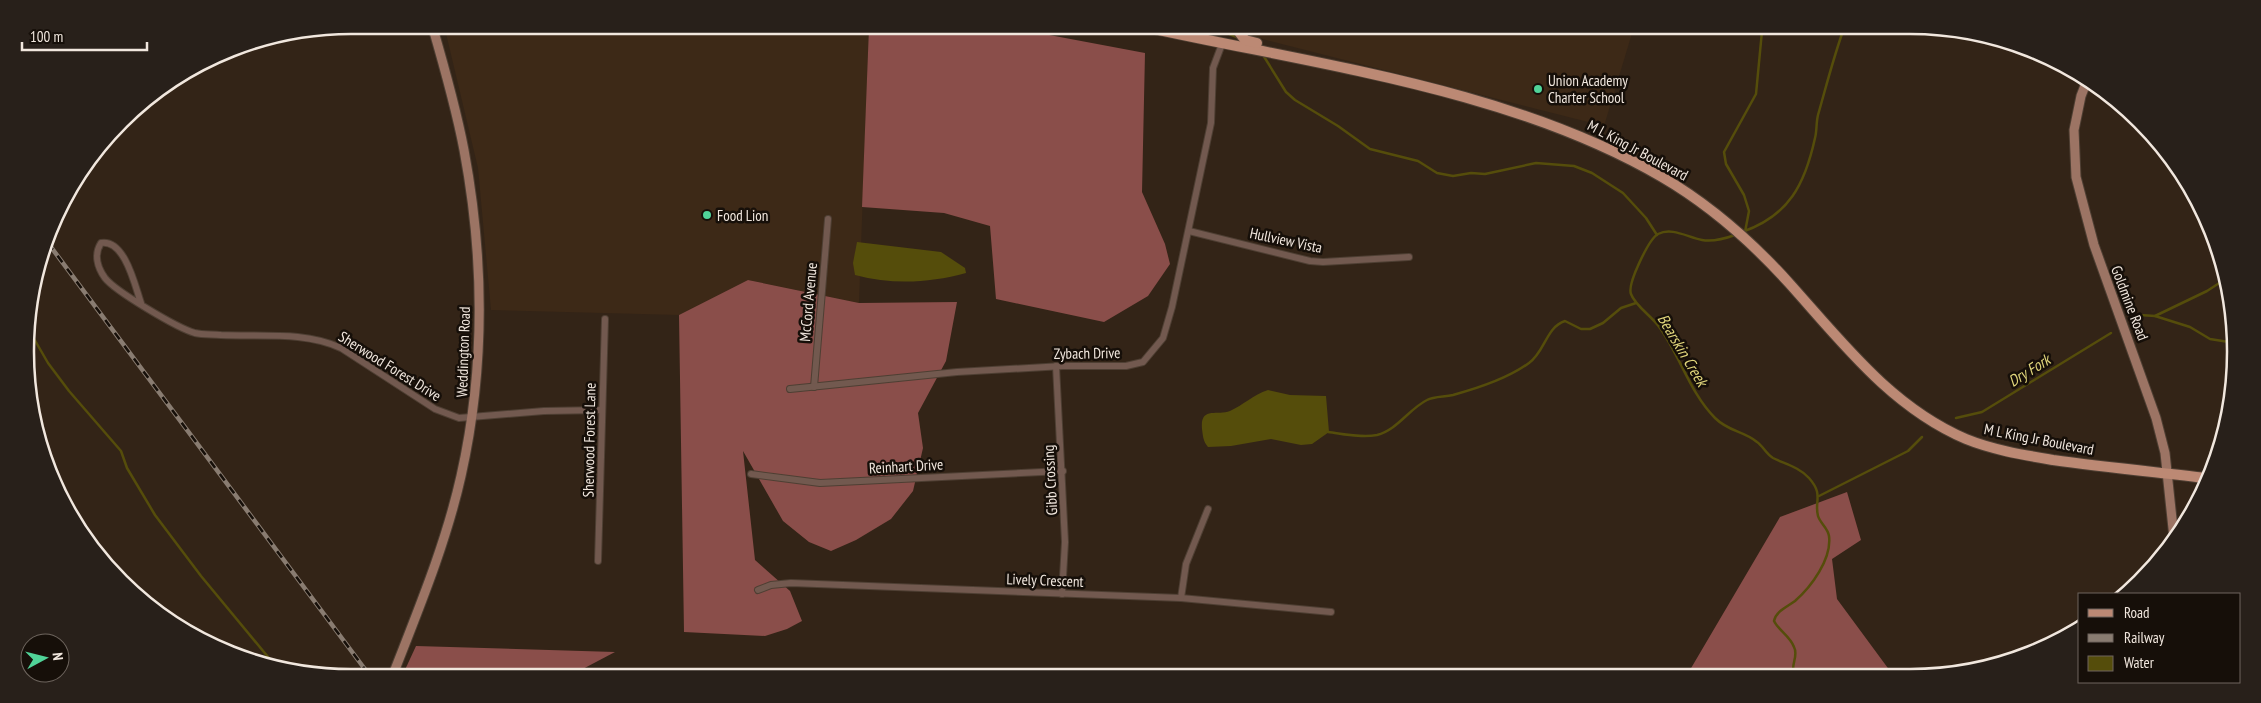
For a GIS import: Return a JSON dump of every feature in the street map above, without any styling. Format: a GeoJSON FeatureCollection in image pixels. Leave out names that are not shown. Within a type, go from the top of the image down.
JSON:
{"type":"FeatureCollection","features":[{"type":"Feature","properties":{"kind":"main road","name":"Weddington Road"},"geometry":{"type":"LineString","coordinates":[[395,669],[450,518],[473,416],[478,356],[476,246],[464,150],[434,34]]}},
{"type":"Feature","properties":{"kind":"main road","name":"M L King Jr Boulevard"},"geometry":{"type":"LineString","coordinates":[[1177,34],[1222,44],[1278,53],[1439,91],[1564,129],[1619,153],[1659,175],[1700,202],[1758,251],[1880,383],[1901,400],[1948,430],[1968,440],[2021,454],[2108,468],[2201,477]]}},
{"type":"Feature","properties":{"kind":"main road"},"geometry":{"type":"LineString","coordinates":[[1240,34],[1245,40],[1407,79],[1439,91]]}},
{"type":"Feature","properties":{"kind":"main road","name":"Goldmine Road"},"geometry":{"type":"LineString","coordinates":[[2085,86],[2074,130],[2076,177],[2094,245],[2156,418],[2168,474],[2173,529]]}},
{"type":"Feature","properties":{"kind":"street","name":"Zybach Drive"},"geometry":{"type":"LineString","coordinates":[[790,389],[957,372],[1056,366],[1126,366],[1143,362],[1163,338],[1189,231],[1211,123],[1213,68],[1222,44]]}},
{"type":"Feature","properties":{"kind":"street","name":"McCord Avenue"},"geometry":{"type":"LineString","coordinates":[[814,386],[828,220]]}},
{"type":"Feature","properties":{"kind":"street","name":"Hullview Vista"},"geometry":{"type":"LineString","coordinates":[[1189,231],[1317,261],[1409,257]]}},
{"type":"Feature","properties":{"kind":"street","name":"Sherwood Forest Drive"},"geometry":{"type":"LineString","coordinates":[[141,303],[124,258],[117,246],[108,242],[101,243],[97,249],[97,257],[104,277],[160,317],[196,333],[298,337],[329,342],[435,409],[459,418],[602,410]]}},
{"type":"Feature","properties":{"kind":"street","name":"Sherwood Forest Lane"},"geometry":{"type":"LineString","coordinates":[[598,561],[605,319]]}},
{"type":"Feature","properties":{"kind":"street","name":"Gibb Crossing"},"geometry":{"type":"LineString","coordinates":[[1056,366],[1063,471],[1065,542],[1062,594]]}},
{"type":"Feature","properties":{"kind":"street","name":"Reinhart Drive"},"geometry":{"type":"LineString","coordinates":[[751,474],[820,482],[1063,471]]}},
{"type":"Feature","properties":{"kind":"street"},"geometry":{"type":"LineString","coordinates":[[1181,598],[1186,564],[1208,509]]}},
{"type":"Feature","properties":{"kind":"street","name":"Lively Crescent"},"geometry":{"type":"LineString","coordinates":[[758,590],[771,585],[790,583],[1181,598],[1331,612]]}},
{"type":"Feature","properties":{"kind":"shaded area"},"geometry":{"type":"Polygon","coordinates":[[[446,34],[869,34],[859,303],[748,280],[679,315],[491,310],[478,168],[446,34]]]}},
{"type":"Feature","properties":{"kind":"shaded area"},"geometry":{"type":"Polygon","coordinates":[[[869,34],[1044,34],[1145,53],[1142,192],[1165,244],[1170,264],[1148,296],[1104,322],[996,299],[990,226],[944,213],[862,207],[869,34]]]}},
{"type":"Feature","properties":{"kind":"shaded area","name":"Union Academy Charter School"},"geometry":{"type":"Polygon","coordinates":[[[1243,34],[1632,34],[1604,126],[1243,34]]]}},
{"type":"Feature","properties":{"kind":"shaded area"},"geometry":{"type":"Polygon","coordinates":[[[748,280],[859,303],[957,302],[946,361],[918,413],[923,448],[913,491],[891,519],[856,540],[831,551],[809,542],[783,521],[743,451],[755,560],[790,591],[802,621],[787,629],[765,636],[684,632],[679,315],[748,280]]]}},
{"type":"Feature","properties":{"kind":"shaded area"},"geometry":{"type":"Polygon","coordinates":[[[1847,492],[1861,540],[1832,559],[1837,599],[1889,669],[1691,669],[1780,517],[1847,492]]]}},
{"type":"Feature","properties":{"kind":"shaded area"},"geometry":{"type":"Polygon","coordinates":[[[416,646],[615,652],[583,669],[405,669],[416,646]]]}},
{"type":"Feature","properties":{"kind":"water"},"geometry":{"type":"Polygon","coordinates":[[[857,242],[941,252],[965,268],[966,273],[911,282],[855,275],[853,263],[857,242]]]}},
{"type":"Feature","properties":{"kind":"water"},"geometry":{"type":"Polygon","coordinates":[[[1268,390],[1290,395],[1326,396],[1329,432],[1312,444],[1301,445],[1271,439],[1231,446],[1208,447],[1204,441],[1202,429],[1204,417],[1210,413],[1230,411],[1268,390]]]}},
{"type":"Feature","properties":{"kind":"waterway"},"geometry":{"type":"LineString","coordinates":[[1229,34],[1239,38]]}},
{"type":"Feature","properties":{"kind":"waterway","name":"Bearskin Creek"},"geometry":{"type":"LineString","coordinates":[[1745,232],[1749,211],[1744,195],[1726,164],[1724,152],[1756,94],[1762,34]]}},
{"type":"Feature","properties":{"kind":"waterway"},"geometry":{"type":"LineString","coordinates":[[1742,232],[1772,217],[1783,207],[1800,184],[1811,155],[1818,115],[1842,34]]}},
{"type":"Feature","properties":{"kind":"waterway"},"geometry":{"type":"LineString","coordinates":[[1263,55],[1286,92],[1295,100],[1338,126],[1370,149],[1418,161],[1437,173],[1453,176],[1471,173],[1485,174],[1536,163],[1574,166],[1592,173],[1623,193],[1646,218],[1657,235]]}},
{"type":"Feature","properties":{"kind":"waterway","name":"Bearskin Creek"},"geometry":{"type":"LineString","coordinates":[[1735,235],[1710,241],[1674,232],[1658,234],[1649,244],[1635,272],[1631,294],[1636,303],[1660,328],[1674,350],[1692,386],[1715,418],[1720,423],[1752,438],[1773,458],[1801,471],[1814,484],[1817,494],[1818,516],[1829,536],[1827,554],[1814,580],[1795,601],[1779,612],[1774,621],[1790,640],[1795,650],[1793,669]]}},
{"type":"Feature","properties":{"kind":"waterway","name":"Dry Fork"},"geometry":{"type":"LineString","coordinates":[[2140,315],[2155,316],[2207,291],[2219,283]]}},
{"type":"Feature","properties":{"kind":"waterway"},"geometry":{"type":"LineString","coordinates":[[1328,432],[1365,436],[1377,435],[1391,429],[1427,400],[1483,386],[1520,369],[1539,353],[1549,334],[1559,324],[1565,321],[1581,329],[1590,329],[1603,323],[1621,308],[1636,303]]}},
{"type":"Feature","properties":{"kind":"waterway"},"geometry":{"type":"LineString","coordinates":[[2155,316],[2190,327],[2210,339],[2227,342]]}},
{"type":"Feature","properties":{"kind":"waterway","name":"Dry Fork"},"geometry":{"type":"LineString","coordinates":[[1956,418],[1982,412],[2111,333]]}},
{"type":"Feature","properties":{"kind":"waterway"},"geometry":{"type":"LineString","coordinates":[[34,339],[48,363],[69,391],[121,451],[127,468],[155,515],[201,576],[269,658]]}},
{"type":"Feature","properties":{"kind":"waterway","name":"Dry Fork"},"geometry":{"type":"LineString","coordinates":[[1819,496],[1908,451],[1922,437]]}},
{"type":"Feature","properties":{"kind":"railway"},"geometry":{"type":"LineString","coordinates":[[51,248],[365,669]]}},
{"type":"Feature","properties":{"kind":"place","name":"Union Academy Charter School"},"geometry":{"type":"Point","coordinates":[1538,89]}},
{"type":"Feature","properties":{"kind":"place","name":"Food Lion"},"geometry":{"type":"Point","coordinates":[707,215]}}]}
